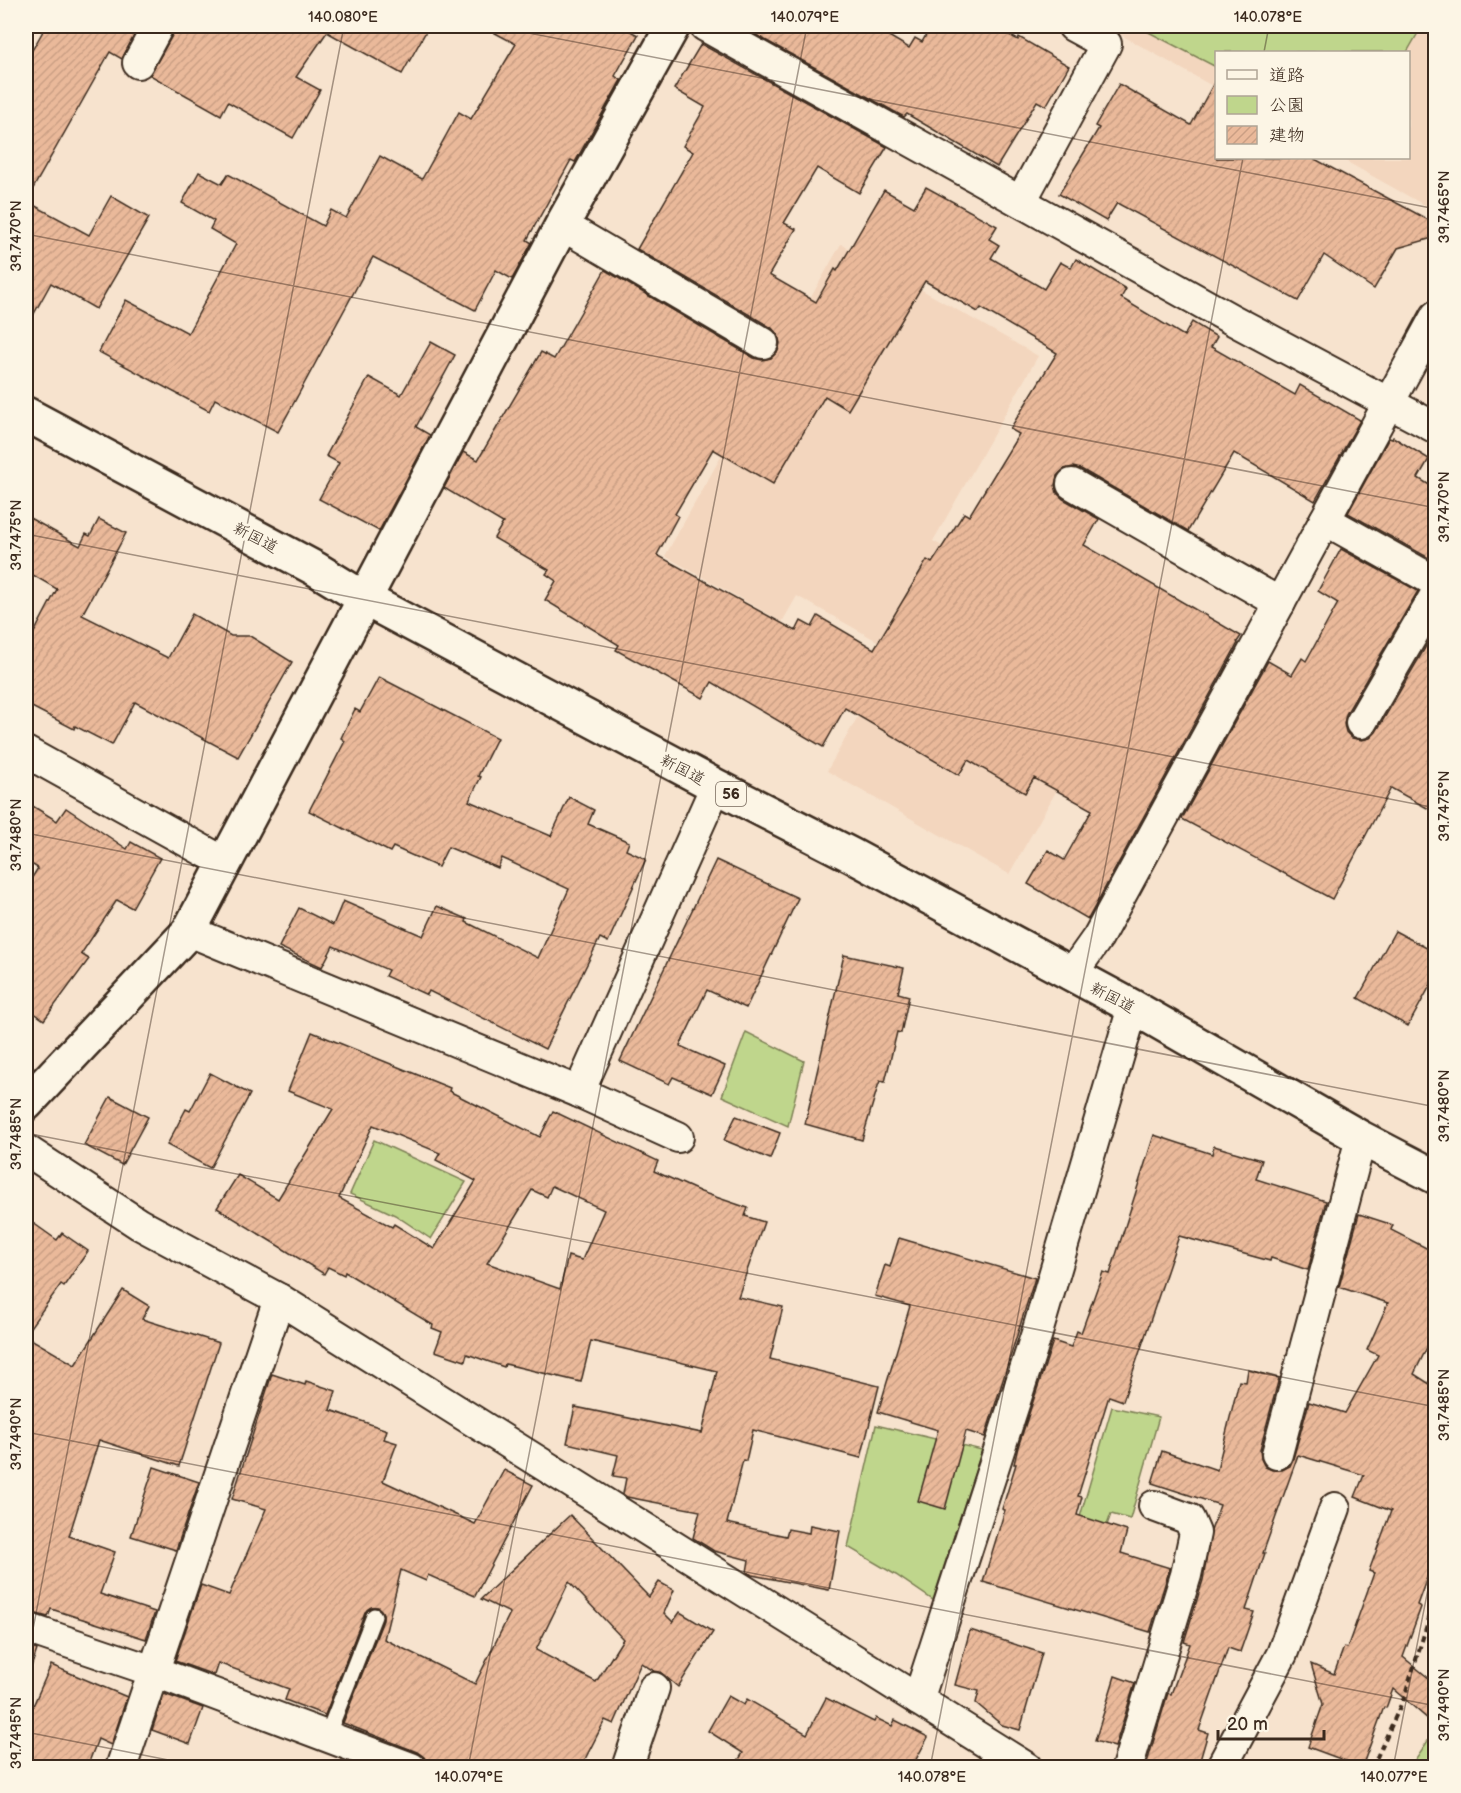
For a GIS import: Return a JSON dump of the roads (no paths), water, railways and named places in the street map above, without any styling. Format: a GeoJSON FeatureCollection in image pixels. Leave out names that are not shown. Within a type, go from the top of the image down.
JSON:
{"type":"FeatureCollection","features":[{"type":"Feature","properties":{"kind":"main road"},"geometry":{"type":"LineString","coordinates":[[26,1104],[189,931],[562,225],[673,26]]}},
{"type":"Feature","properties":{"kind":"main road","name":"新国道"},"geometry":{"type":"LineString","coordinates":[[26,414],[316,569],[365,598],[716,786],[852,855],[1133,1007],[1361,1138],[1436,1177]]}},
{"type":"Feature","properties":{"kind":"street"},"geometry":{"type":"LineString","coordinates":[[138,63],[158,26]]}},
{"type":"Feature","properties":{"kind":"street"},"geometry":{"type":"LineString","coordinates":[[705,26],[1231,319],[1436,428]]}},
{"type":"Feature","properties":{"kind":"street"},"geometry":{"type":"LineString","coordinates":[[1021,201],[1106,44],[1073,26]]}},
{"type":"Feature","properties":{"kind":"street"},"geometry":{"type":"LineString","coordinates":[[562,225],[763,343]]}},
{"type":"Feature","properties":{"kind":"street"},"geometry":{"type":"LineString","coordinates":[[1071,975],[1098,937],[1436,316]]}},
{"type":"Feature","properties":{"kind":"street"},"geometry":{"type":"LineString","coordinates":[[1072,484],[1280,603]]}},
{"type":"Feature","properties":{"kind":"street"},"geometry":{"type":"LineString","coordinates":[[1325,520],[1436,582]]}},
{"type":"Feature","properties":{"kind":"street"},"geometry":{"type":"LineString","coordinates":[[1361,723],[1436,594]]}},
{"type":"Feature","properties":{"kind":"street"},"geometry":{"type":"LineString","coordinates":[[26,752],[224,862]]}},
{"type":"Feature","properties":{"kind":"street"},"geometry":{"type":"LineString","coordinates":[[579,1092],[716,786]]}},
{"type":"Feature","properties":{"kind":"street"},"geometry":{"type":"LineString","coordinates":[[189,931],[579,1092],[678,1137]]}},
{"type":"Feature","properties":{"kind":"street"},"geometry":{"type":"LineString","coordinates":[[918,1700],[1037,1333],[1133,1007]]}},
{"type":"Feature","properties":{"kind":"street"},"geometry":{"type":"LineString","coordinates":[[1277,1454],[1361,1138]]}},
{"type":"Feature","properties":{"kind":"street"},"geometry":{"type":"LineString","coordinates":[[26,1150],[139,1224],[279,1299],[918,1700],[993,1758],[1027,1767]]}},
{"type":"Feature","properties":{"kind":"street"},"geometry":{"type":"LineString","coordinates":[[121,1767],[279,1299]]}},
{"type":"Feature","properties":{"kind":"street"},"geometry":{"type":"LineString","coordinates":[[1127,1767],[1186,1575],[1195,1533],[1188,1519],[1154,1506]]}},
{"type":"Feature","properties":{"kind":"street"},"geometry":{"type":"LineString","coordinates":[[1221,1767],[1282,1654],[1335,1508]]}},
{"type":"Feature","properties":{"kind":"street"},"geometry":{"type":"LineString","coordinates":[[26,1628],[153,1671],[411,1767]]}},
{"type":"Feature","properties":{"kind":"street"},"geometry":{"type":"LineString","coordinates":[[627,1767],[654,1688]]}},
{"type":"Feature","properties":{"kind":"lane"},"geometry":{"type":"LineString","coordinates":[[327,1736],[374,1616]]}}]}
